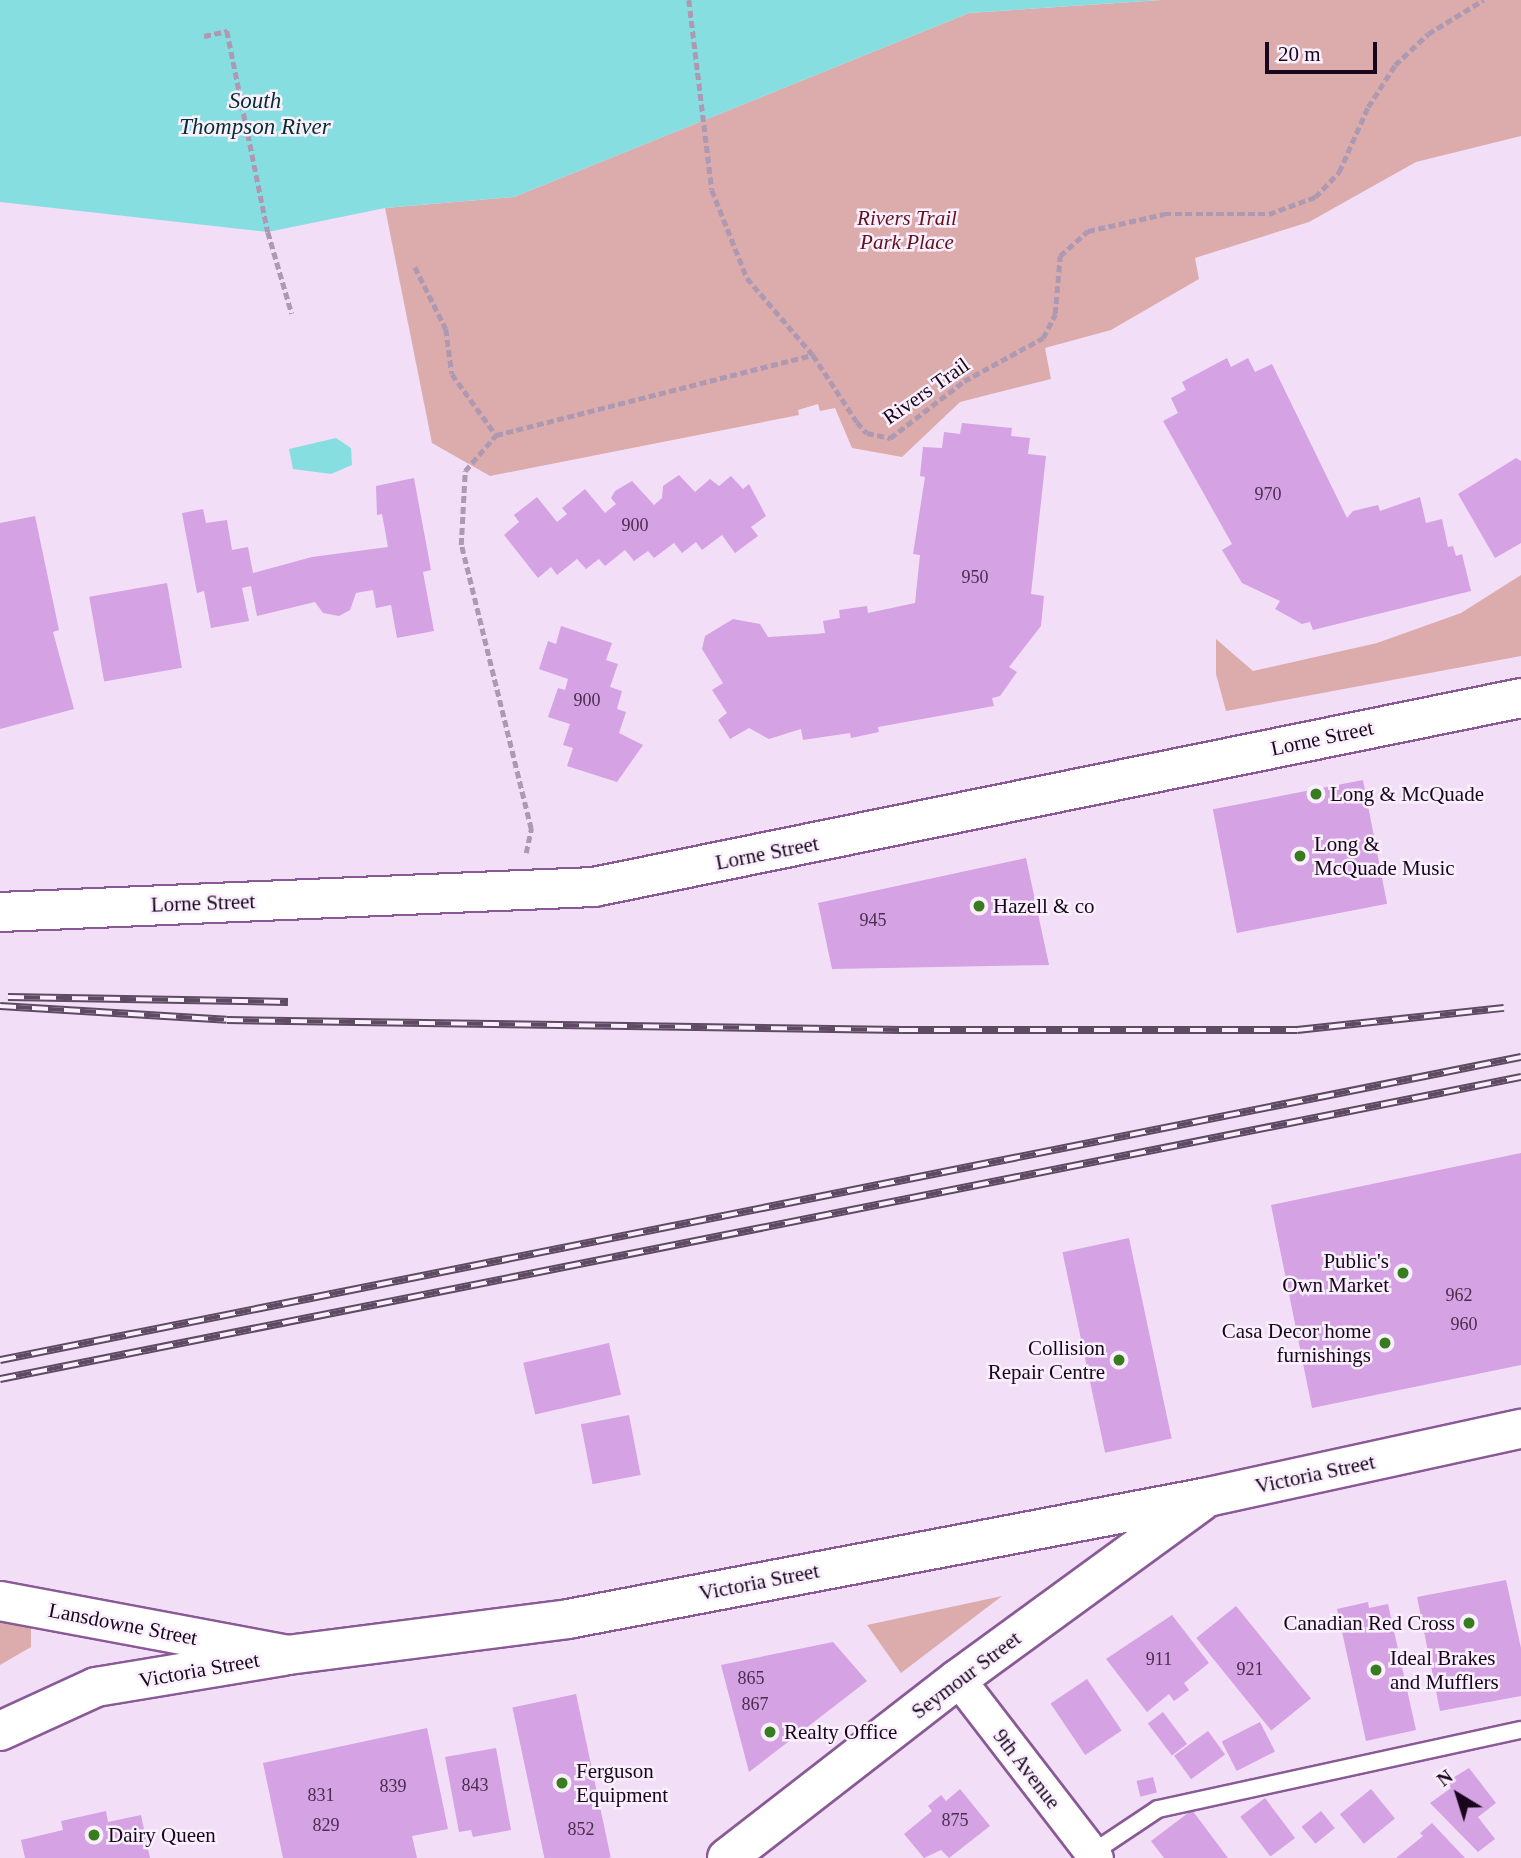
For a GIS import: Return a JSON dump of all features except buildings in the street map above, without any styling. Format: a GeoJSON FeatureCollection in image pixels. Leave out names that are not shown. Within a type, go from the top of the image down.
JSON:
{"type":"FeatureCollection","features":[{"type":"Feature","properties":{"kind":"main road","name":"Lorne Street"},"geometry":{"type":"LineString","coordinates":[[0,912],[594,887],[1521,698]]}},
{"type":"Feature","properties":{"kind":"main road","name":"Victoria Street"},"geometry":{"type":"LineString","coordinates":[[0,1731],[96,1687],[288,1655],[568,1619],[1208,1497],[1521,1429]]}},
{"type":"Feature","properties":{"kind":"main road","name":"Seymour Street"},"geometry":{"type":"LineString","coordinates":[[727,1858],[958,1679],[1208,1497]]}},
{"type":"Feature","properties":{"kind":"main road","name":"Lansdowne Street"},"geometry":{"type":"LineString","coordinates":[[0,1601],[288,1655]]}},
{"type":"Feature","properties":{"kind":"street","name":"9th Avenue"},"geometry":{"type":"LineString","coordinates":[[958,1679],[1094,1855]]}},
{"type":"Feature","properties":{"kind":"lane"},"geometry":{"type":"LineString","coordinates":[[1094,1855],[1158,1809],[1521,1730]]}},
{"type":"Feature","properties":{"kind":"path","name":"Rivers Trail"},"geometry":{"type":"LineString","coordinates":[[689,0],[712,190],[747,278],[813,355],[856,422],[867,433],[890,438],[964,381],[1043,338],[1055,314],[1060,256],[1088,231],[1164,214],[1269,214],[1315,197],[1339,172],[1368,107],[1395,65],[1428,34],[1483,0]]}},
{"type":"Feature","properties":{"kind":"path"},"geometry":{"type":"LineString","coordinates":[[204,36],[227,31],[268,232],[292,314]]}},
{"type":"Feature","properties":{"kind":"path"},"geometry":{"type":"LineString","coordinates":[[415,267],[446,329],[452,374],[496,435]]}},
{"type":"Feature","properties":{"kind":"path"},"geometry":{"type":"LineString","coordinates":[[531,829],[461,545],[465,471],[496,435],[813,355]]}},
{"type":"Feature","properties":{"kind":"green space","name":"Rivers Trail Park Place"},"geometry":{"type":"Polygon","coordinates":[[[1161,0],[1521,0],[1521,136],[1416,162],[1309,222],[1195,258],[1199,279],[1111,330],[1045,348],[1051,379],[960,402],[902,457],[852,448],[835,408],[820,411],[818,404],[798,410],[799,415],[490,476],[432,443],[385,208],[514,197],[969,13],[1161,0]]]}},
{"type":"Feature","properties":{"kind":"green space"},"geometry":{"type":"Polygon","coordinates":[[[1521,575],[1521,656],[1226,711],[1216,674],[1216,639],[1253,671],[1377,643],[1461,613],[1521,575]]]}},
{"type":"Feature","properties":{"kind":"green space"},"geometry":{"type":"Polygon","coordinates":[[[1002,1596],[901,1673],[867,1625],[1002,1596]]]}},
{"type":"Feature","properties":{"kind":"green space"},"geometry":{"type":"Polygon","coordinates":[[[0,1622],[31,1624],[31,1647],[0,1665],[0,1622]]]}},
{"type":"Feature","properties":{"kind":"water","name":"South Thompson River"},"geometry":{"type":"Polygon","coordinates":[[[0,0],[1161,0],[969,13],[514,197],[385,208],[268,232],[0,202],[0,0]]]}},
{"type":"Feature","properties":{"kind":"water"},"geometry":{"type":"Polygon","coordinates":[[[336,438],[351,448],[352,465],[331,474],[293,469],[289,449],[336,438]]]}},
{"type":"Feature","properties":{"kind":"railway"},"geometry":{"type":"LineString","coordinates":[[8,997],[288,1002]]}},
{"type":"Feature","properties":{"kind":"railway"},"geometry":{"type":"LineString","coordinates":[[0,1006],[227,1020],[902,1030],[1297,1030],[1504,1008]]}},
{"type":"Feature","properties":{"kind":"railway"},"geometry":{"type":"LineString","coordinates":[[0,1360],[1521,1057]]}},
{"type":"Feature","properties":{"kind":"railway"},"geometry":{"type":"LineString","coordinates":[[0,1379],[1521,1077]]}},
{"type":"Feature","properties":{"kind":"place","name":"Long & McQuade"},"geometry":{"type":"Point","coordinates":[1316,794]}},
{"type":"Feature","properties":{"kind":"place","name":"Long & McQuade Music"},"geometry":{"type":"Point","coordinates":[1300,856]}},
{"type":"Feature","properties":{"kind":"place","name":"Hazell & co"},"geometry":{"type":"Point","coordinates":[979,906]}},
{"type":"Feature","properties":{"kind":"place","name":"Public's Own Market"},"geometry":{"type":"Point","coordinates":[1403,1273]}},
{"type":"Feature","properties":{"kind":"place","name":"Casa Decor home furnishings"},"geometry":{"type":"Point","coordinates":[1385,1343]}},
{"type":"Feature","properties":{"kind":"place","name":"Collision Repair Centre"},"geometry":{"type":"Point","coordinates":[1119,1360]}},
{"type":"Feature","properties":{"kind":"place","name":"Canadian Red Cross"},"geometry":{"type":"Point","coordinates":[1469,1623]}},
{"type":"Feature","properties":{"kind":"place","name":"Ideal Brakes and Mufflers"},"geometry":{"type":"Point","coordinates":[1376,1670]}},
{"type":"Feature","properties":{"kind":"place","name":"Realty Office"},"geometry":{"type":"Point","coordinates":[770,1732]}},
{"type":"Feature","properties":{"kind":"place","name":"Ferguson Equipment"},"geometry":{"type":"Point","coordinates":[562,1783]}},
{"type":"Feature","properties":{"kind":"place","name":"Dairy Queen"},"geometry":{"type":"Point","coordinates":[94,1835]}}]}
